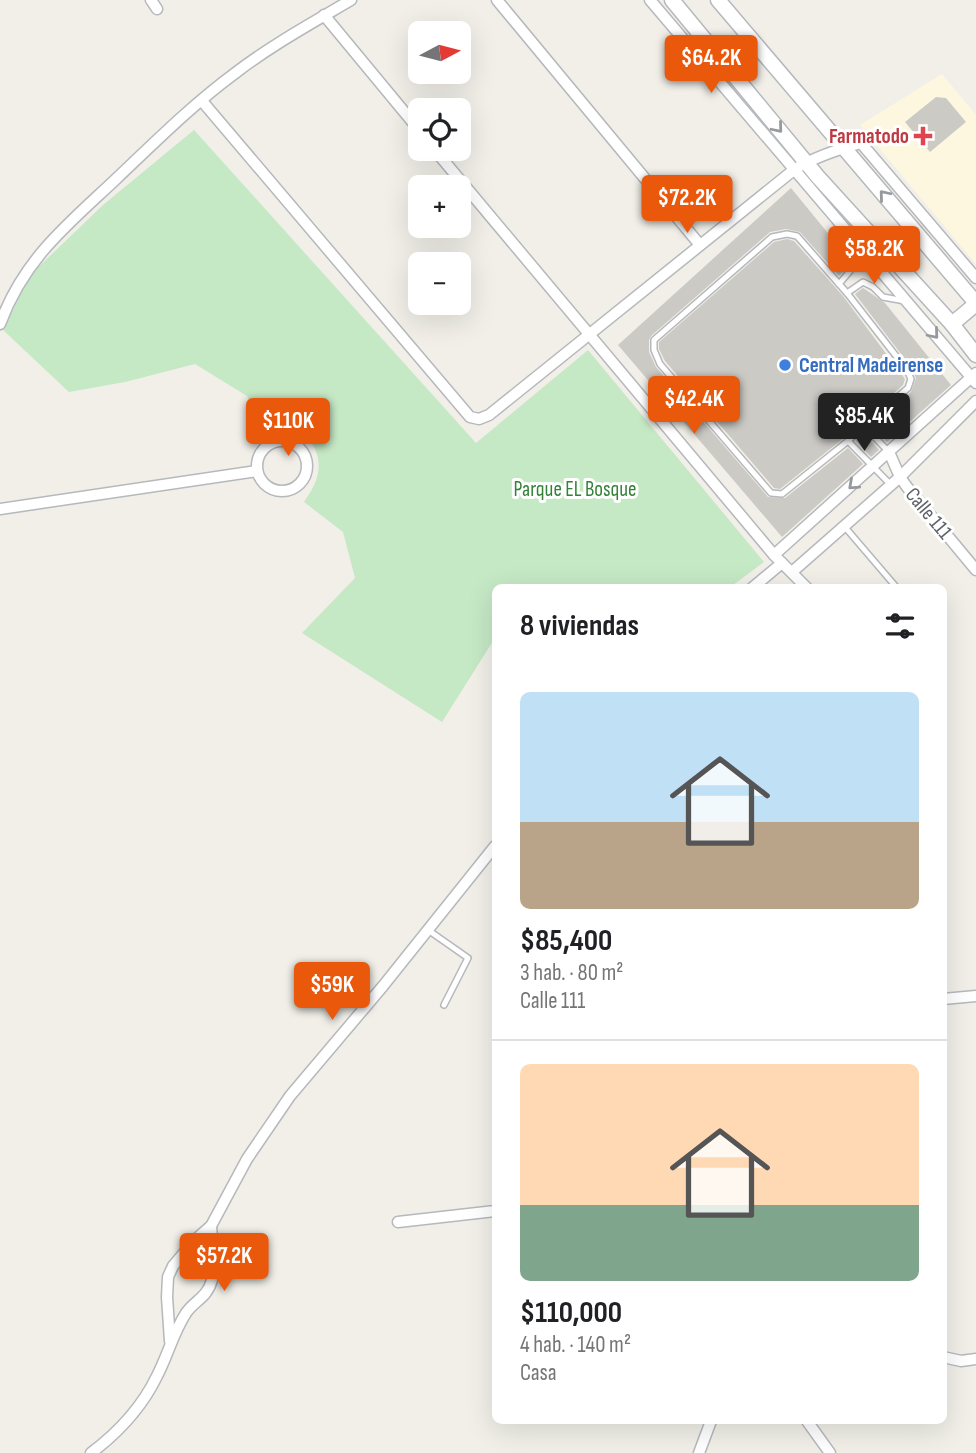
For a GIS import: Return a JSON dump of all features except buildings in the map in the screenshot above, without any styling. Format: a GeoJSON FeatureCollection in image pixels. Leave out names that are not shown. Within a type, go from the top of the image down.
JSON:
{"type":"FeatureCollection","features":[{"type":"Feature","properties":{"kind":"street"},"geometry":{"type":"LineString","coordinates":[[0,324],[7,305],[45,246],[202,101],[234,73],[351,0]]}},
{"type":"Feature","properties":{"kind":"street"},"geometry":{"type":"LineString","coordinates":[[497,0],[700,245]]}},
{"type":"Feature","properties":{"kind":"street"},"geometry":{"type":"LineString","coordinates":[[650,0],[801,166],[953,324],[976,355]]}},
{"type":"Feature","properties":{"kind":"street"},"geometry":{"type":"LineString","coordinates":[[672,0],[801,166],[840,222],[975,378],[872,468],[756,584]]}},
{"type":"Feature","properties":{"kind":"street"},"geometry":{"type":"LineString","coordinates":[[718,0],[976,304],[953,324]]}},
{"type":"Feature","properties":{"kind":"street"},"geometry":{"type":"LineString","coordinates":[[324,15],[408,116]]}},
{"type":"Feature","properties":{"kind":"street"},"geometry":{"type":"LineString","coordinates":[[202,101],[470,417],[479,419],[489,415],[801,166],[861,143],[976,278]]}},
{"type":"Feature","properties":{"kind":"street"},"geometry":{"type":"LineString","coordinates":[[444,161],[778,559],[803,584]]}},
{"type":"Feature","properties":{"kind":"street"},"geometry":{"type":"LineString","coordinates":[[792,572],[900,477],[976,401]]}},
{"type":"Feature","properties":{"kind":"street"},"geometry":{"type":"LineString","coordinates":[[277,440],[285,440],[300,447],[307,462],[304,479],[290,490],[273,490],[266,486],[257,471],[259,455],[270,443],[277,440]]}},
{"type":"Feature","properties":{"kind":"street","name":"Calle 111"},"geometry":{"type":"LineString","coordinates":[[889,453],[900,477],[976,570]]}},
{"type":"Feature","properties":{"kind":"street"},"geometry":{"type":"LineString","coordinates":[[0,509],[257,471]]}},
{"type":"Feature","properties":{"kind":"street"},"geometry":{"type":"LineString","coordinates":[[170,1341],[167,1297],[173,1266],[211,1226],[247,1159],[290,1096],[492,850]]}},
{"type":"Feature","properties":{"kind":"street"},"geometry":{"type":"LineString","coordinates":[[947,999],[976,996]]}},
{"type":"Feature","properties":{"kind":"street"},"geometry":{"type":"LineString","coordinates":[[398,1223],[492,1211]]}},
{"type":"Feature","properties":{"kind":"street"},"geometry":{"type":"LineString","coordinates":[[91,1453],[114,1436],[137,1409],[158,1376],[170,1341],[188,1309],[202,1298],[213,1276],[211,1226]]}},
{"type":"Feature","properties":{"kind":"street"},"geometry":{"type":"LineString","coordinates":[[167,1297],[175,1304],[188,1309]]}},
{"type":"Feature","properties":{"kind":"street"},"geometry":{"type":"LineString","coordinates":[[947,1358],[961,1361],[976,1359]]}},
{"type":"Feature","properties":{"kind":"street"},"geometry":{"type":"LineString","coordinates":[[699,1453],[710,1424]]}},
{"type":"Feature","properties":{"kind":"street"},"geometry":{"type":"LineString","coordinates":[[809,1424],[829,1452]]}},
{"type":"Feature","properties":{"kind":"lane"},"geometry":{"type":"LineString","coordinates":[[839,284],[850,271],[842,250],[840,222]]}},
{"type":"Feature","properties":{"kind":"lane"},"geometry":{"type":"LineString","coordinates":[[787,234],[797,236],[847,293],[907,370],[911,379],[908,388],[782,494],[771,493],[660,365],[654,350],[654,340],[772,237],[787,234]]}},
{"type":"Feature","properties":{"kind":"lane"},"geometry":{"type":"LineString","coordinates":[[847,293],[863,282],[883,297],[907,302]]}},
{"type":"Feature","properties":{"kind":"lane"},"geometry":{"type":"LineString","coordinates":[[864,426],[889,453]]}},
{"type":"Feature","properties":{"kind":"lane"},"geometry":{"type":"LineString","coordinates":[[848,441],[891,485]]}},
{"type":"Feature","properties":{"kind":"lane"},"geometry":{"type":"LineString","coordinates":[[844,526],[894,584]]}},
{"type":"Feature","properties":{"kind":"lane"},"geometry":{"type":"LineString","coordinates":[[428,930],[468,958],[444,1006]]}},
{"type":"Feature","properties":{"kind":"shaded area","name":"Farmatodo"},"geometry":{"type":"Polygon","coordinates":[[[942,74],[976,115],[976,264],[860,125],[942,74]]]}},
{"type":"Feature","properties":{"kind":"green space","name":"Parque EL Bosque"},"geometry":{"type":"Polygon","coordinates":[[[194,130],[476,443],[588,350],[764,562],[734,584],[492,584],[492,643],[442,722],[302,633],[355,578],[343,532],[304,502],[315,484],[319,469],[314,448],[305,437],[299,433],[281,430],[263,433],[247,396],[195,364],[125,382],[69,392],[3,330],[30,275],[103,205],[194,130]]]}},
{"type":"Feature","properties":{"kind":"place","name":"Farmatodo"},"geometry":{"type":"Point","coordinates":[923,136]}},
{"type":"Feature","properties":{"kind":"place","name":"Central Madeirense"},"geometry":{"type":"Point","coordinates":[785,365]}}]}
